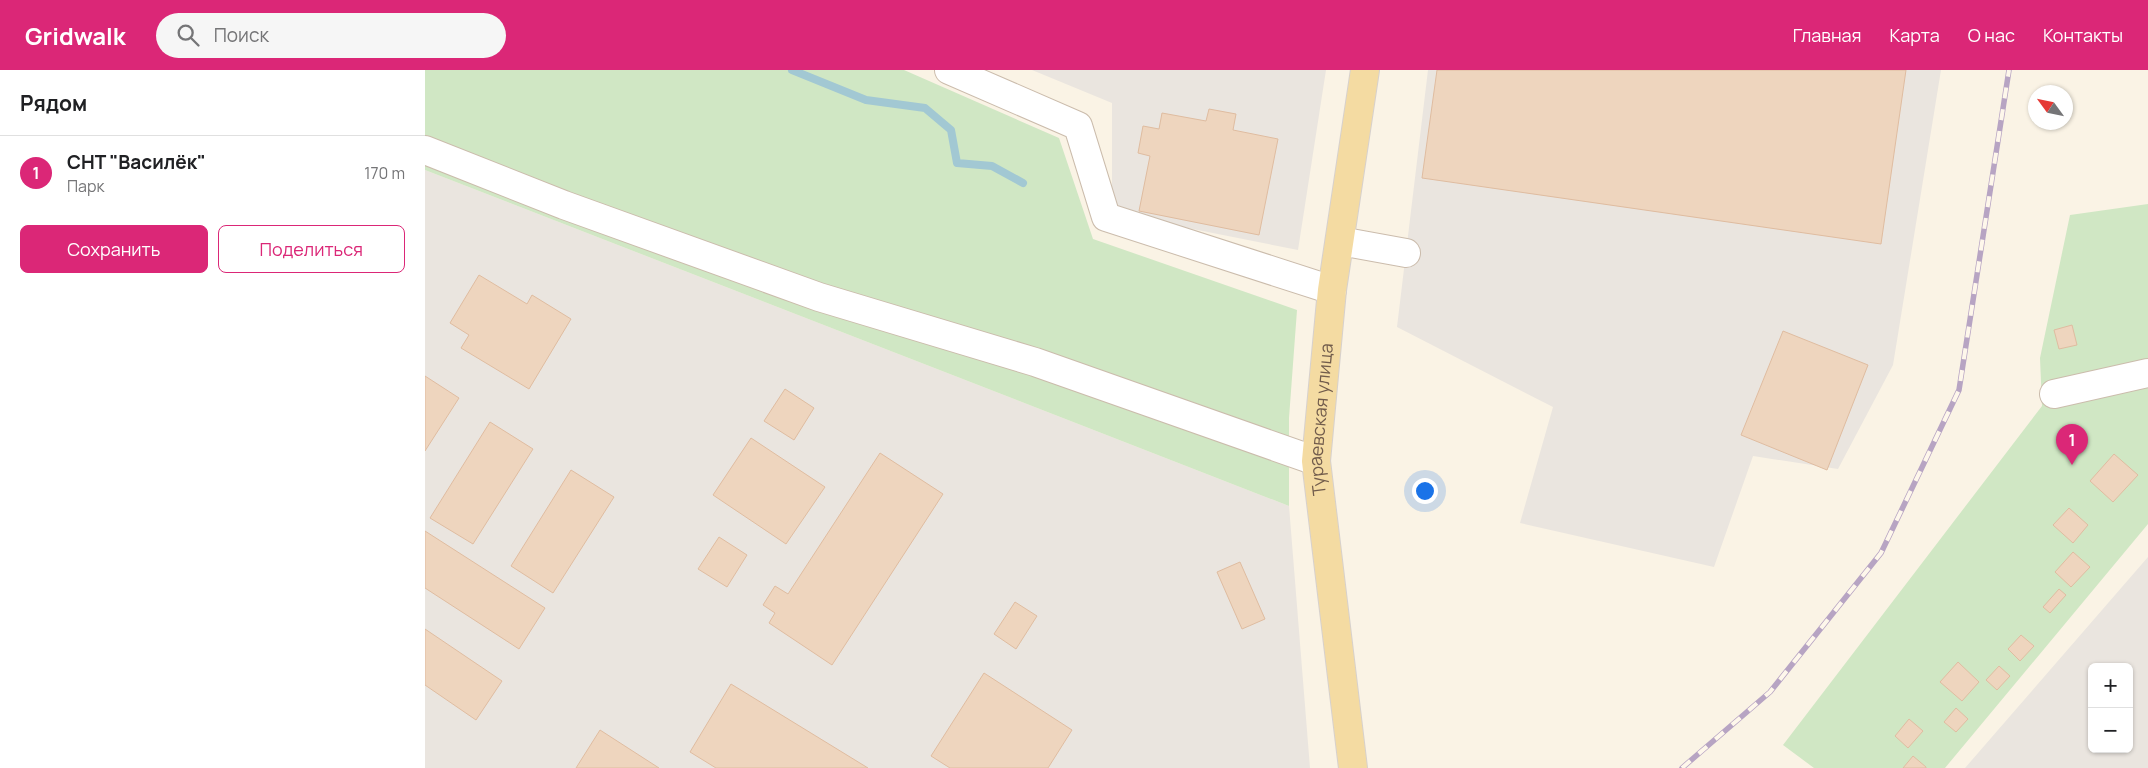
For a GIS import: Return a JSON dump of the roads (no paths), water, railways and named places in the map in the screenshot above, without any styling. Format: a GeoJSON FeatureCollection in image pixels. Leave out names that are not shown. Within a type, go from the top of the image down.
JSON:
{"type":"FeatureCollection","features":[{"type":"Feature","properties":{"kind":"main road","name":"Тураевская улица"},"geometry":{"type":"LineString","coordinates":[[1353,768],[1316,461],[1333,290],[1365,70]]}},
{"type":"Feature","properties":{"kind":"street"},"geometry":{"type":"LineString","coordinates":[[949,70],[1079,126],[1106,217],[1333,290]]}},
{"type":"Feature","properties":{"kind":"street"},"geometry":{"type":"LineString","coordinates":[[425,150],[564,205],[819,297],[1035,362],[1316,461]]}},
{"type":"Feature","properties":{"kind":"street"},"geometry":{"type":"LineString","coordinates":[[1340,241],[1406,253]]}},
{"type":"Feature","properties":{"kind":"street"},"geometry":{"type":"LineString","coordinates":[[2054,394],[2148,373]]}},
{"type":"Feature","properties":{"kind":"waterway"},"geometry":{"type":"LineString","coordinates":[[792,70],[866,100],[925,108],[951,130],[957,163],[992,166],[1023,183]]}},
{"type":"Feature","properties":{"kind":"railway"},"geometry":{"type":"LineString","coordinates":[[1682,768],[1770,692],[1881,553],[1959,390],[2009,70]]}},
{"type":"Feature","properties":{"kind":"place","name":"СНТ \"Василёк\""},"geometry":{"type":"Point","coordinates":[2072,465]}}]}
